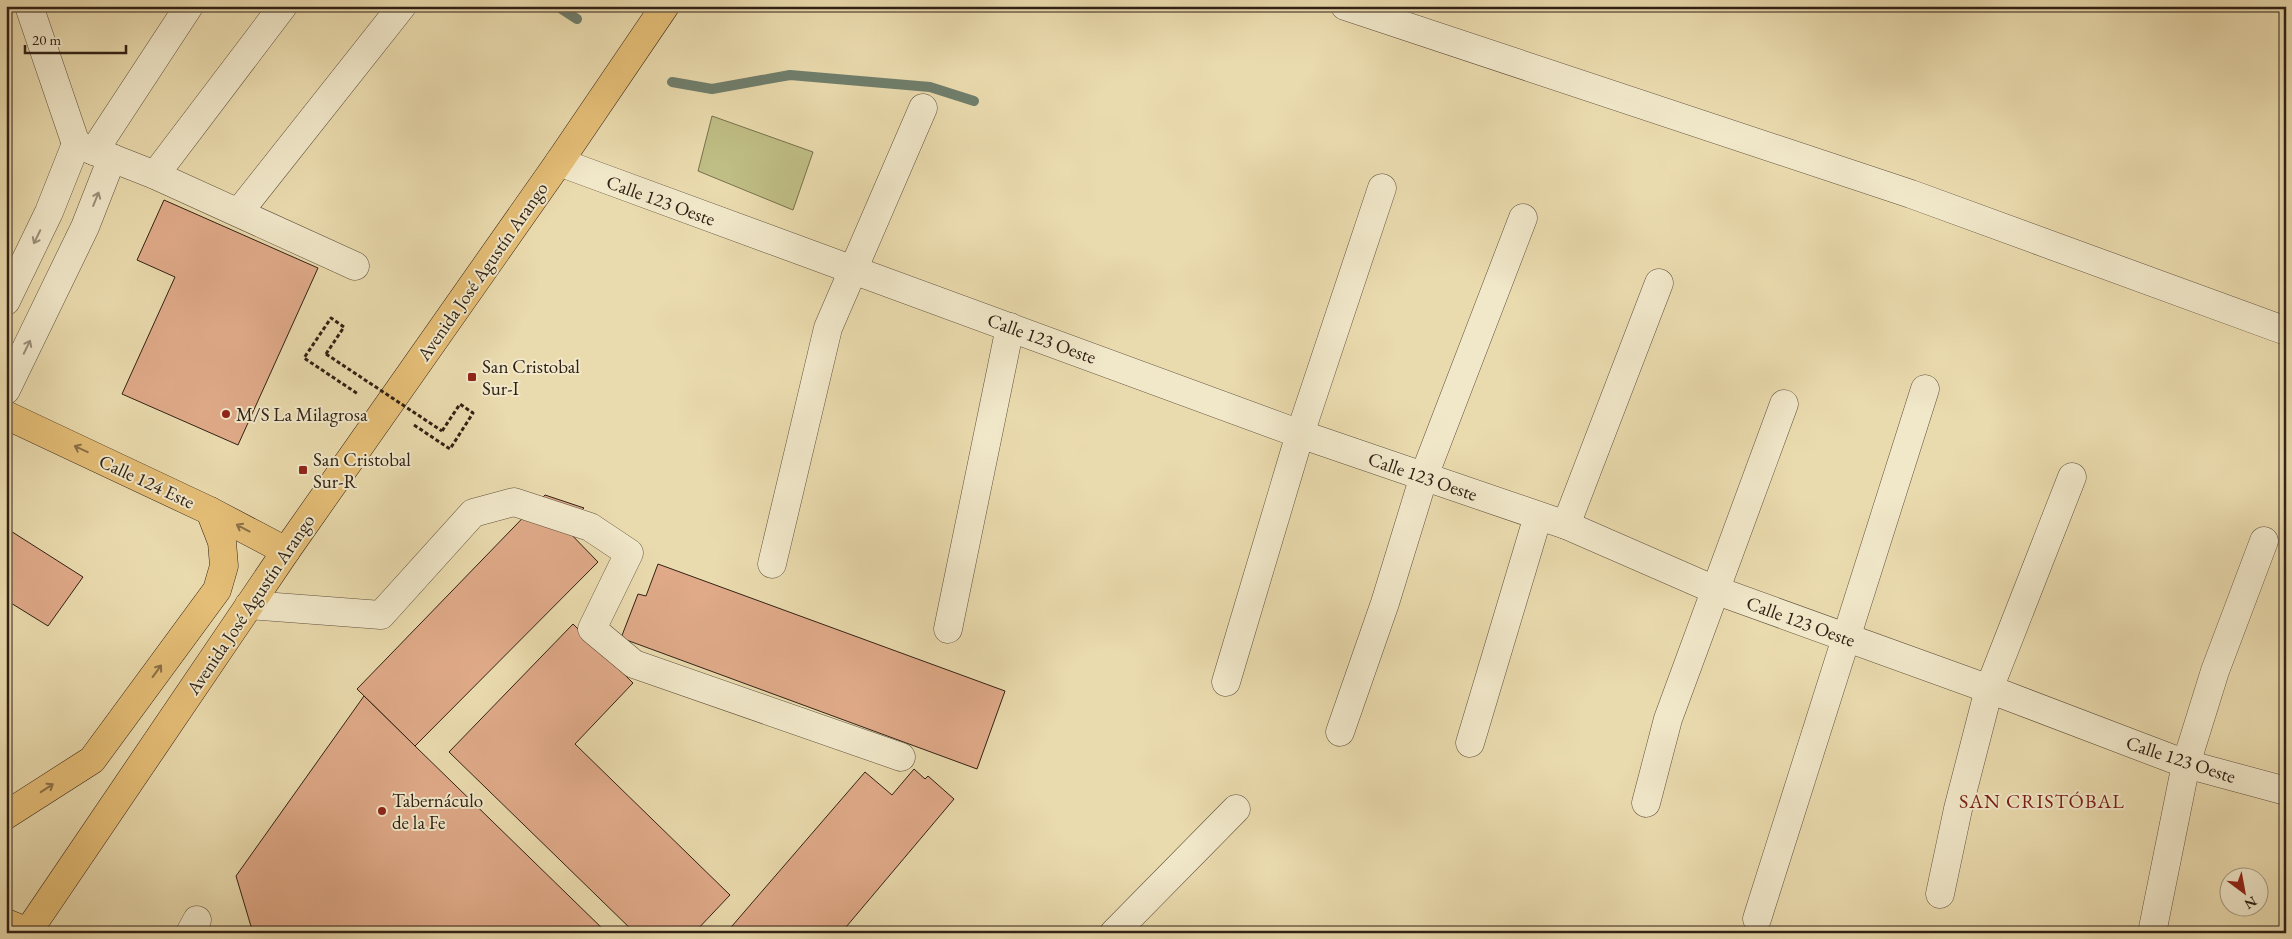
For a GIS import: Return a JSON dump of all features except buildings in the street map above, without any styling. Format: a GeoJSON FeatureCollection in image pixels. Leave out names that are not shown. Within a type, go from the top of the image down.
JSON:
{"type":"FeatureCollection","features":[{"type":"Feature","properties":{"kind":"main road","name":"Avenida José Agustín Arango"},"geometry":{"type":"LineString","coordinates":[[23,930],[559,162],[665,6]]}},
{"type":"Feature","properties":{"kind":"main road","name":"Calle 124 Este"},"geometry":{"type":"LineString","coordinates":[[6,415],[210,511],[286,551]]}},
{"type":"Feature","properties":{"kind":"main road"},"geometry":{"type":"LineString","coordinates":[[6,815],[92,760],[217,590],[224,566],[224,558],[222,542],[210,511]]}},
{"type":"Feature","properties":{"kind":"street"},"geometry":{"type":"LineString","coordinates":[[6,390],[85,227],[94,151],[30,6]]}},
{"type":"Feature","properties":{"kind":"street"},"geometry":{"type":"LineString","coordinates":[[6,301],[49,212],[94,151],[189,6]]}},
{"type":"Feature","properties":{"kind":"street"},"geometry":{"type":"LineString","coordinates":[[155,175],[283,6]]}},
{"type":"Feature","properties":{"kind":"street"},"geometry":{"type":"LineString","coordinates":[[239,212],[402,6]]}},
{"type":"Feature","properties":{"kind":"street"},"geometry":{"type":"LineString","coordinates":[[1345,6],[1912,194],[2286,331]]}},
{"type":"Feature","properties":{"kind":"street"},"geometry":{"type":"LineString","coordinates":[[772,564],[828,328],[924,108]]}},
{"type":"Feature","properties":{"kind":"street"},"geometry":{"type":"LineString","coordinates":[[94,151],[155,175],[239,212],[355,266]]}},
{"type":"Feature","properties":{"kind":"street","name":"Calle 123 Oeste"},"geometry":{"type":"LineString","coordinates":[[559,162],[1300,434],[1566,525],[1715,590],[1989,689],[2186,764],[2286,791]]}},
{"type":"Feature","properties":{"kind":"street"},"geometry":{"type":"LineString","coordinates":[[1226,682],[1300,434],[1382,188]]}},
{"type":"Feature","properties":{"kind":"street"},"geometry":{"type":"LineString","coordinates":[[1340,732],[1385,603],[1424,476],[1523,218]]}},
{"type":"Feature","properties":{"kind":"street"},"geometry":{"type":"LineString","coordinates":[[1566,525],[1659,283]]}},
{"type":"Feature","properties":{"kind":"street"},"geometry":{"type":"LineString","coordinates":[[948,629],[1010,326]]}},
{"type":"Feature","properties":{"kind":"street"},"geometry":{"type":"LineString","coordinates":[[1757,920],[1924,389]]}},
{"type":"Feature","properties":{"kind":"street"},"geometry":{"type":"LineString","coordinates":[[1646,803],[1668,719],[1784,404]]}},
{"type":"Feature","properties":{"kind":"street"},"geometry":{"type":"LineString","coordinates":[[1940,894],[1958,809],[1989,689],[2072,477]]}},
{"type":"Feature","properties":{"kind":"street"},"geometry":{"type":"LineString","coordinates":[[249,605],[380,615],[473,513],[514,502],[590,527],[629,553],[592,629],[634,664],[900,757]]}},
{"type":"Feature","properties":{"kind":"street"},"geometry":{"type":"LineString","coordinates":[[1470,743],[1538,516]]}},
{"type":"Feature","properties":{"kind":"street"},"geometry":{"type":"LineString","coordinates":[[2152,933],[2186,764],[2215,671],[2264,541]]}},
{"type":"Feature","properties":{"kind":"street"},"geometry":{"type":"LineString","coordinates":[[1114,933],[1236,809]]}},
{"type":"Feature","properties":{"kind":"path"},"geometry":{"type":"LineString","coordinates":[[344,384],[304,358],[330,318],[344,327],[326,354],[442,431],[460,404],[474,413],[450,449],[419,428]]}},
{"type":"Feature","properties":{"kind":"shaded area"},"geometry":{"type":"Polygon","coordinates":[[[712,116],[813,152],[793,210],[698,171],[712,116]]]}},
{"type":"Feature","properties":{"kind":"waterway"},"geometry":{"type":"LineString","coordinates":[[557,6],[577,19]]}},
{"type":"Feature","properties":{"kind":"waterway"},"geometry":{"type":"LineString","coordinates":[[672,82],[712,89],[790,75],[930,87],[974,101]]}},
{"type":"Feature","properties":{"kind":"place","name":"San Cristobal Sur-I"},"geometry":{"type":"Point","coordinates":[472,377]}},
{"type":"Feature","properties":{"kind":"place","name":"M/S La Milagrosa"},"geometry":{"type":"Point","coordinates":[226,414]}},
{"type":"Feature","properties":{"kind":"place","name":"San Cristobal Sur-R"},"geometry":{"type":"Point","coordinates":[303,470]}},
{"type":"Feature","properties":{"kind":"place","name":"Tabernáculo de la Fe"},"geometry":{"type":"Point","coordinates":[382,811]}},
{"type":"Feature","properties":{"kind":"district","name":"SAN CRISTÓBAL"},"geometry":{"type":"Point","coordinates":[2042,801]}}]}
